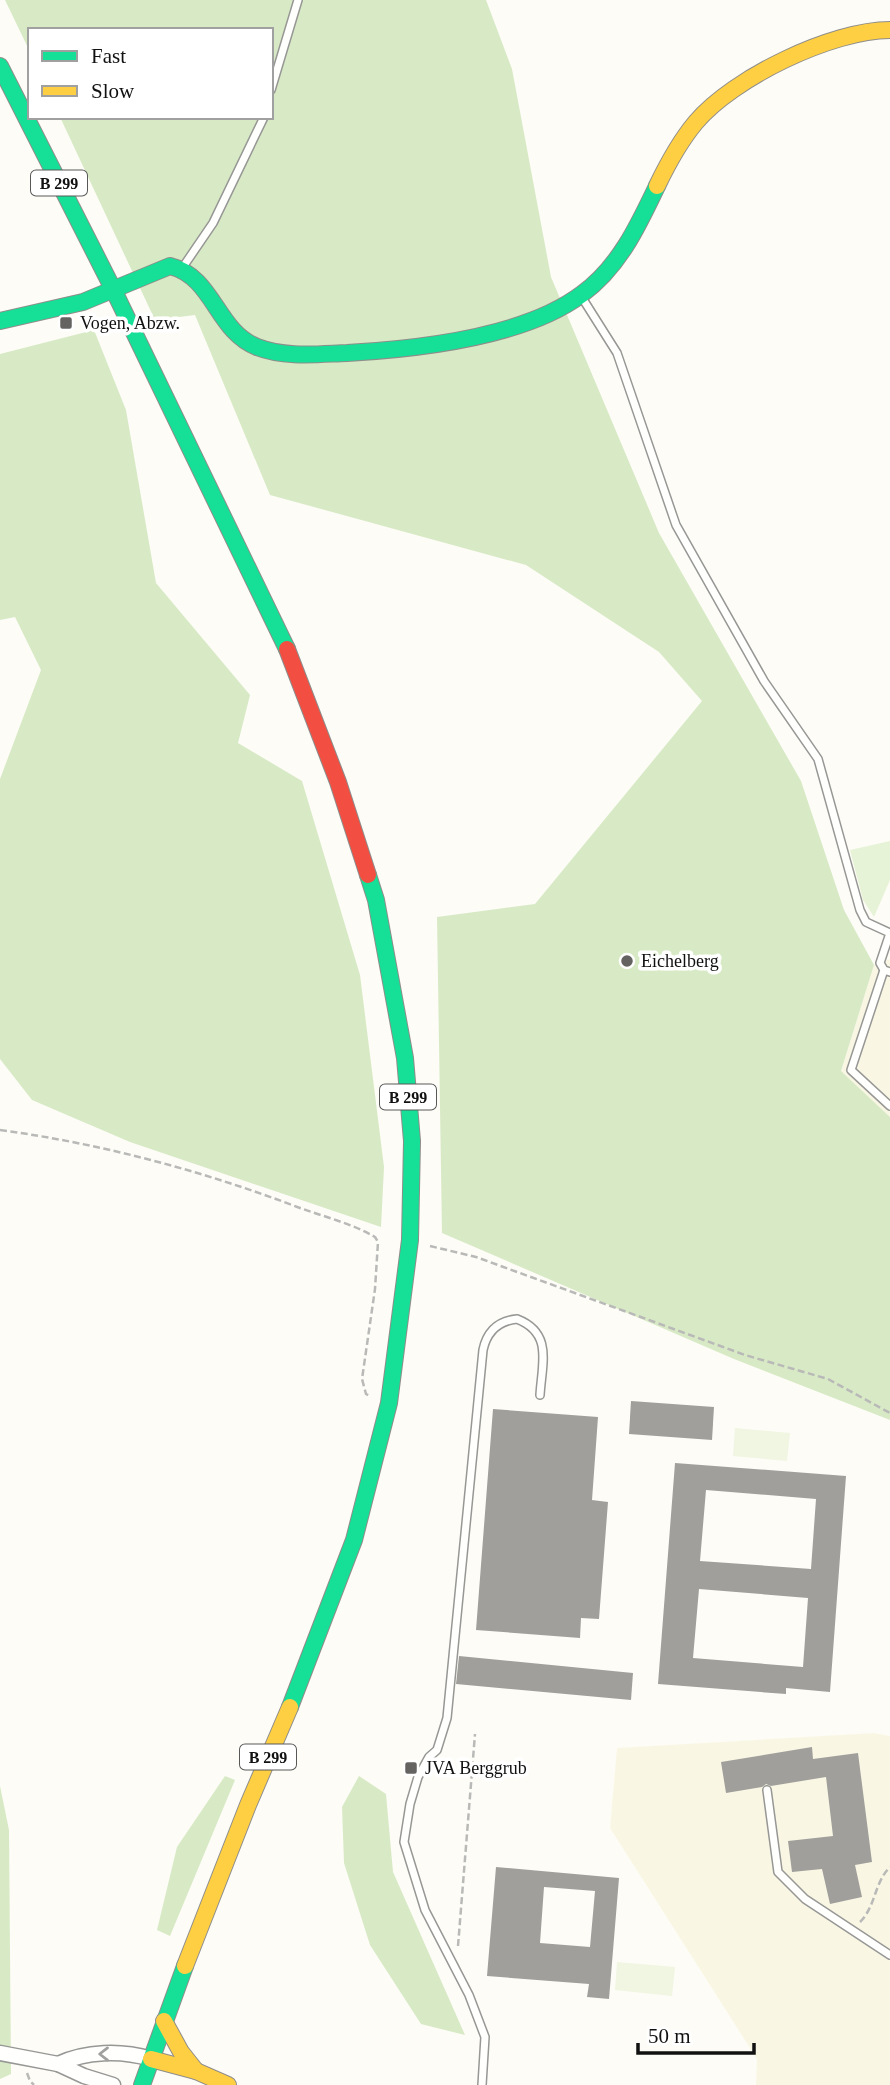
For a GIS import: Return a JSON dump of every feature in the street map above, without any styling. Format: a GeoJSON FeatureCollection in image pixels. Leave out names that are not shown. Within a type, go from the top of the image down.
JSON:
{"type":"FeatureCollection","features":[{"type":"Feature","properties":{"kind":"main road"},"geometry":{"type":"LineString","coordinates":[[0,321],[83,302],[170,266],[183,268],[196,278],[234,332],[250,344],[273,352],[302,354],[360,351],[472,336],[522,323],[580,295],[600,279],[631,236],[687,132],[710,107],[765,71],[827,41],[857,33],[890,30]]}},
{"type":"Feature","properties":{"kind":"main road","name":"B 299"},"geometry":{"type":"LineString","coordinates":[[0,66],[114,291],[294,664],[338,782],[376,900],[405,1058],[412,1141],[410,1240],[389,1403],[354,1540],[303,1676],[248,1805],[142,2085]]}},
{"type":"Feature","properties":{"kind":"main road"},"geometry":{"type":"LineString","coordinates":[[164,2021],[181,2056],[196,2071]]}},
{"type":"Feature","properties":{"kind":"main road"},"geometry":{"type":"LineString","coordinates":[[151,2059],[196,2071],[228,2085]]}},
{"type":"Feature","properties":{"kind":"street"},"geometry":{"type":"LineString","coordinates":[[0,2053],[58,2064],[113,2085]]}},
{"type":"Feature","properties":{"kind":"street"},"geometry":{"type":"LineString","coordinates":[[58,2064],[76,2055],[134,2054],[151,2059]]}},
{"type":"Feature","properties":{"kind":"lane"},"geometry":{"type":"LineString","coordinates":[[273,84],[299,0]]}},
{"type":"Feature","properties":{"kind":"lane"},"geometry":{"type":"LineString","coordinates":[[183,268],[213,223],[263,119]]}},
{"type":"Feature","properties":{"kind":"lane"},"geometry":{"type":"LineString","coordinates":[[580,295],[617,353],[676,525],[764,681],[817,759],[860,910],[866,922],[890,933],[880,963],[887,971],[851,1070],[890,1106]]}},
{"type":"Feature","properties":{"kind":"lane"},"geometry":{"type":"LineString","coordinates":[[482,2085],[485,2037],[469,1995],[425,1910],[404,1842],[410,1804],[418,1777],[429,1758],[437,1751],[447,1718],[483,1350],[485,1339],[499,1324],[517,1319],[534,1328],[542,1340],[540,1395]]}},
{"type":"Feature","properties":{"kind":"lane"},"geometry":{"type":"LineString","coordinates":[[767,1790],[778,1872],[805,1899],[890,1955]]}},
{"type":"Feature","properties":{"kind":"path"},"geometry":{"type":"LineString","coordinates":[[0,1129],[47,1136],[208,1175],[375,1237],[378,1242],[375,1289],[362,1380],[366,1394],[389,1403]]}},
{"type":"Feature","properties":{"kind":"path"},"geometry":{"type":"LineString","coordinates":[[410,1240],[476,1257],[746,1355],[828,1379],[890,1413]]}},
{"type":"Feature","properties":{"kind":"path"},"geometry":{"type":"LineString","coordinates":[[447,1954],[458,1946],[475,1734]]}},
{"type":"Feature","properties":{"kind":"path"},"geometry":{"type":"LineString","coordinates":[[852,1929],[869,1912],[880,1877],[890,1867]]}},
{"type":"Feature","properties":{"kind":"shaded area"},"geometry":{"type":"Polygon","coordinates":[[[890,959],[890,1117],[841,1071],[874,965],[890,959]]]}},
{"type":"Feature","properties":{"kind":"shaded area"},"geometry":{"type":"Polygon","coordinates":[[[874,1733],[890,1736],[890,2085],[756,2085],[757,2059],[610,1828],[617,1748],[874,1733]]]}},
{"type":"Feature","properties":{"kind":"green space"},"geometry":{"type":"Polygon","coordinates":[[[5,0],[486,0],[512,69],[551,277],[659,533],[801,781],[844,910],[874,965],[841,1071],[890,1117],[890,1420],[734,1359],[442,1233],[437,917],[535,904],[702,701],[659,652],[526,565],[270,495],[195,315],[155,320],[61,119],[273,119],[273,28],[28,28],[28,48],[5,0]]]}},
{"type":"Feature","properties":{"kind":"green space"},"geometry":{"type":"Polygon","coordinates":[[[94,330],[126,410],[156,583],[250,695],[238,743],[302,781],[360,975],[384,1167],[381,1227],[130,1142],[32,1100],[0,1059],[0,779],[41,670],[15,617],[0,620],[0,354],[94,330]]]}},
{"type":"Feature","properties":{"kind":"green space"},"geometry":{"type":"Polygon","coordinates":[[[890,841],[890,880],[874,917],[863,900],[850,850],[890,841]]]}},
{"type":"Feature","properties":{"kind":"green space"},"geometry":{"type":"Polygon","coordinates":[[[735,1428],[790,1433],[787,1461],[733,1456],[735,1428]]]}},
{"type":"Feature","properties":{"kind":"green space"},"geometry":{"type":"Polygon","coordinates":[[[225,1776],[235,1780],[170,1936],[157,1930],[177,1847],[225,1776]]]}},
{"type":"Feature","properties":{"kind":"green space"},"geometry":{"type":"Polygon","coordinates":[[[359,1776],[386,1794],[393,1872],[465,2035],[421,2024],[370,1945],[344,1863],[342,1807],[359,1776]]]}},
{"type":"Feature","properties":{"kind":"green space"},"geometry":{"type":"Polygon","coordinates":[[[0,1786],[9,1830],[11,2074],[0,2079],[0,1786]]]}},
{"type":"Feature","properties":{"kind":"green space"},"geometry":{"type":"Polygon","coordinates":[[[617,1962],[675,1967],[672,1996],[615,1990],[617,1962]]]}},
{"type":"Feature","properties":{"kind":"building"},"geometry":{"type":"Polygon","coordinates":[[[631,1401],[714,1407],[712,1440],[629,1434],[631,1401]]]}},
{"type":"Feature","properties":{"kind":"building"},"geometry":{"type":"Polygon","coordinates":[[[493,1409],[598,1417],[592,1500],[608,1502],[599,1619],[581,1618],[580,1638],[476,1630],[493,1409]]]}},
{"type":"Feature","properties":{"kind":"building"},"geometry":{"type":"Polygon","coordinates":[[[675,1463],[846,1476],[830,1692],[786,1688],[786,1694],[658,1684],[675,1463]],[[706,1490],[700,1561],[811,1569],[816,1499],[706,1490]],[[699,1589],[693,1658],[803,1667],[808,1598],[699,1589]]]}},
{"type":"Feature","properties":{"kind":"building"},"geometry":{"type":"Polygon","coordinates":[[[459,1656],[633,1673],[631,1700],[456,1684],[459,1656]]]}},
{"type":"Feature","properties":{"kind":"building"},"geometry":{"type":"Polygon","coordinates":[[[812,1747],[813,1759],[858,1753],[872,1862],[855,1865],[862,1897],[830,1904],[822,1869],[792,1872],[788,1841],[833,1836],[826,1777],[771,1786],[766,1784],[726,1793],[721,1762],[812,1747]]]}},
{"type":"Feature","properties":{"kind":"building"},"geometry":{"type":"Polygon","coordinates":[[[496,1867],[619,1878],[609,1999],[587,1997],[589,1984],[487,1976],[496,1867]],[[544,1887],[540,1943],[590,1947],[595,1891],[544,1887]]]}},
{"type":"Feature","properties":{"kind":"traffic: fast"},"geometry":{"type":"LineString","coordinates":[[0,66],[114,291],[287,649]]}},
{"type":"Feature","properties":{"kind":"traffic: fast"},"geometry":{"type":"LineString","coordinates":[[0,321],[83,302],[170,266],[185,272],[196,281],[232,329],[243,339],[257,347],[279,353],[347,353],[405,348],[469,338],[531,321],[582,294],[617,259],[635,231],[657,186]]}},
{"type":"Feature","properties":{"kind":"traffic: fast"},"geometry":{"type":"LineString","coordinates":[[290,1707],[354,1540],[389,1403],[410,1240],[412,1141],[405,1058],[376,900],[368,875]]}},
{"type":"Feature","properties":{"kind":"traffic: fast"},"geometry":{"type":"LineString","coordinates":[[142,2085],[185,1966]]}},
{"type":"Feature","properties":{"kind":"traffic: slow"},"geometry":{"type":"LineString","coordinates":[[657,186],[690,129],[713,105],[734,89],[758,74],[813,48],[840,38],[890,30]]}},
{"type":"Feature","properties":{"kind":"traffic: slow"},"geometry":{"type":"LineString","coordinates":[[185,1966],[248,1805],[290,1707]]}},
{"type":"Feature","properties":{"kind":"traffic: slow"},"geometry":{"type":"LineString","coordinates":[[164,2021],[181,2052],[196,2071]]}},
{"type":"Feature","properties":{"kind":"traffic: slow"},"geometry":{"type":"LineString","coordinates":[[151,2059],[196,2071],[228,2085]]}},
{"type":"Feature","properties":{"kind":"traffic: jam"},"geometry":{"type":"LineString","coordinates":[[287,649],[338,782],[368,875]]}},
{"type":"Feature","properties":{"kind":"place","name":"Vogen, Abzw."},"geometry":{"type":"Point","coordinates":[66,323]}},
{"type":"Feature","properties":{"kind":"place","name":"Eichelberg"},"geometry":{"type":"Point","coordinates":[627,961]}},
{"type":"Feature","properties":{"kind":"place","name":"JVA Berggrub"},"geometry":{"type":"Point","coordinates":[411,1768]}}]}
